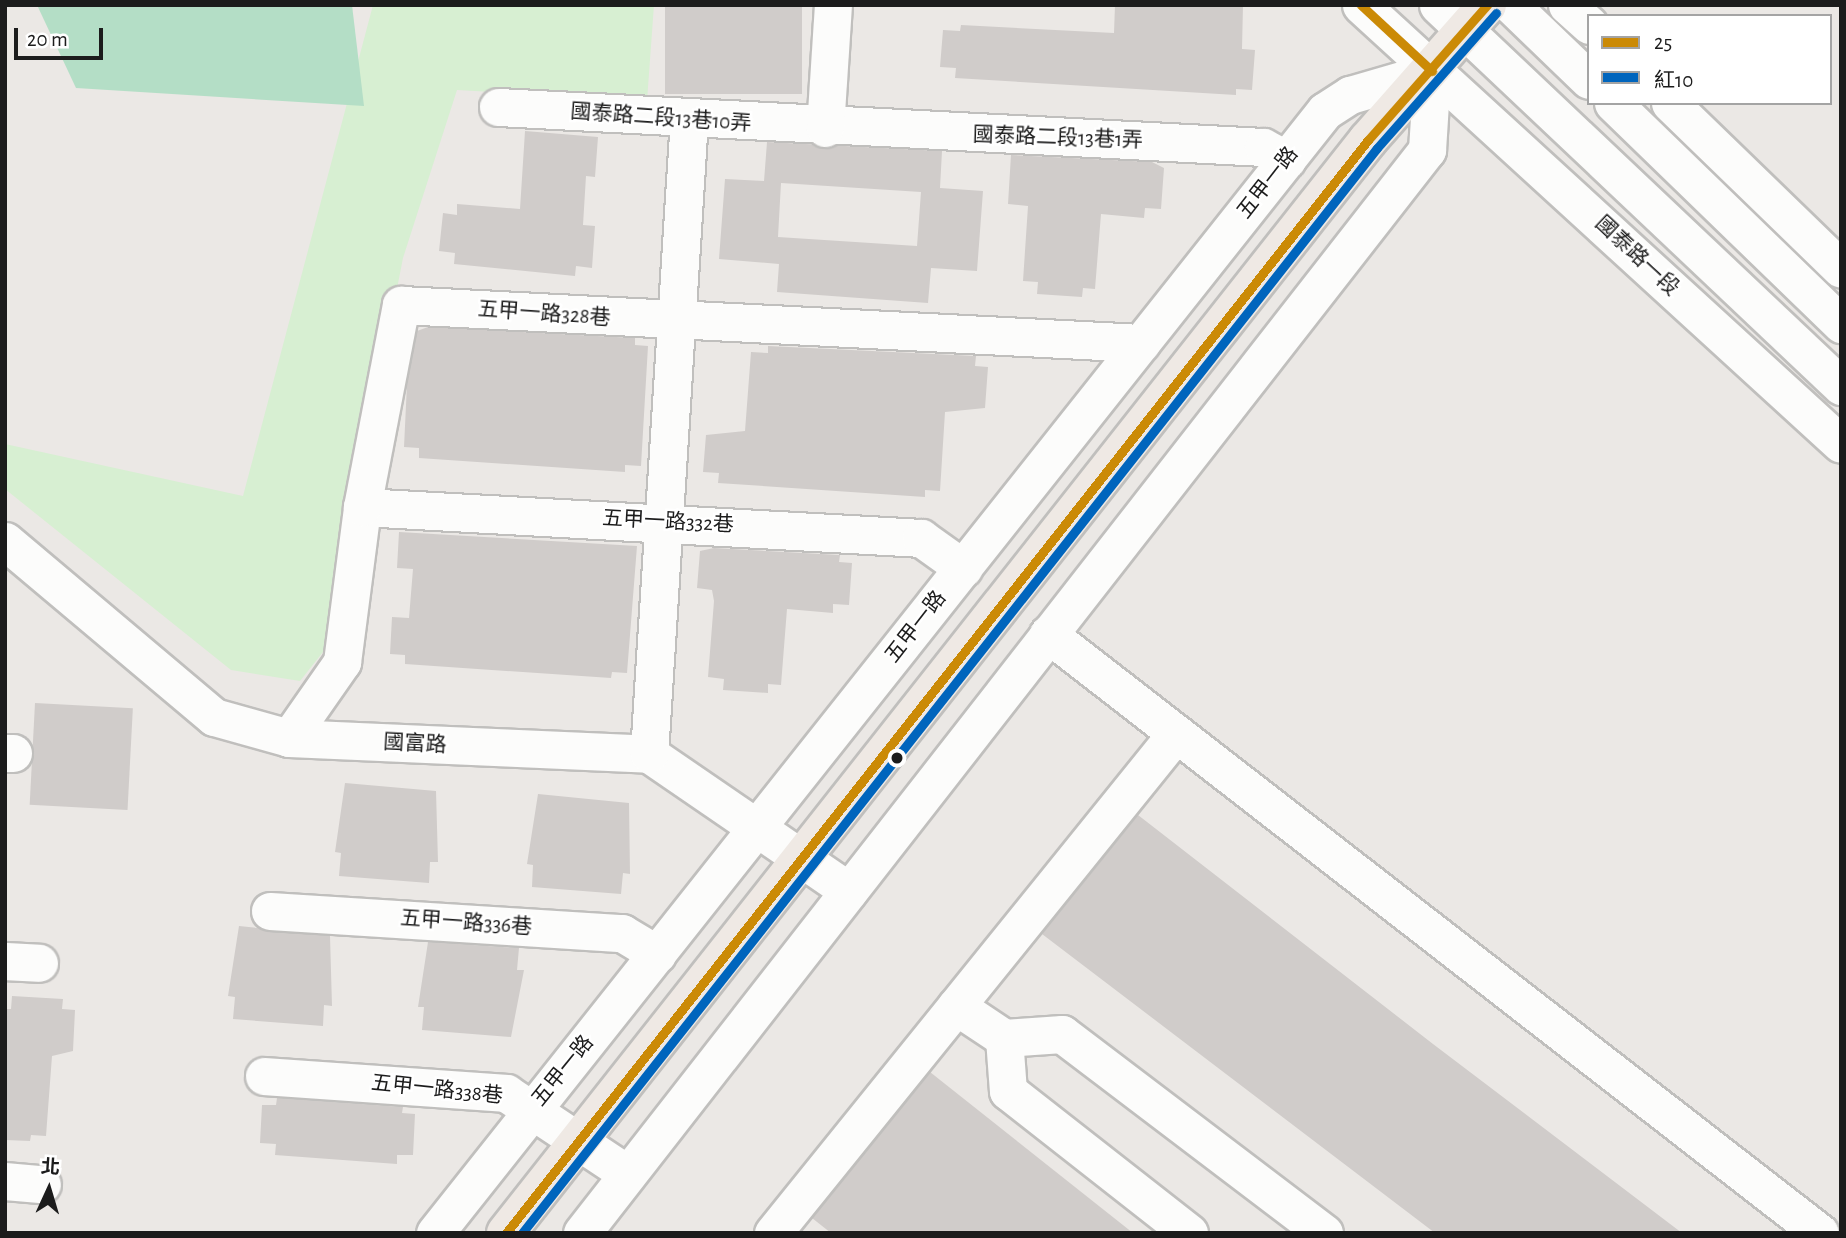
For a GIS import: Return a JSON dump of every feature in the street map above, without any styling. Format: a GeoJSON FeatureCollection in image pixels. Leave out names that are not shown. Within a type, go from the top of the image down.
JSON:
{"type":"FeatureCollection","features":[{"type":"Feature","properties":{"kind":"main road"},"geometry":{"type":"LineString","coordinates":[[506,1233],[799,855],[1368,139],[1432,71],[1477,17]]}},
{"type":"Feature","properties":{"kind":"street"},"geometry":{"type":"LineString","coordinates":[[825,128],[833,5]]}},
{"type":"Feature","properties":{"kind":"street","name":"國泰路一段"},"geometry":{"type":"LineString","coordinates":[[1360,5],[1841,444]]}},
{"type":"Feature","properties":{"kind":"street"},"geometry":{"type":"LineString","coordinates":[[1438,5],[1477,17],[1841,387]]}},
{"type":"Feature","properties":{"kind":"street"},"geometry":{"type":"LineString","coordinates":[[1511,5],[1587,78]]}},
{"type":"Feature","properties":{"kind":"street"},"geometry":{"type":"LineString","coordinates":[[1567,5],[1587,23]]}},
{"type":"Feature","properties":{"kind":"street"},"geometry":{"type":"LineString","coordinates":[[582,1233],[1427,150],[1432,71]]}},
{"type":"Feature","properties":{"kind":"street","name":"五甲一路"},"geometry":{"type":"LineString","coordinates":[[435,1233],[1325,111],[1350,95],[1432,71]]}},
{"type":"Feature","properties":{"kind":"street"},"geometry":{"type":"LineString","coordinates":[[1615,105],[1841,324]]}},
{"type":"Feature","properties":{"kind":"street"},"geometry":{"type":"LineString","coordinates":[[1672,105],[1841,269]]}},
{"type":"Feature","properties":{"kind":"street","name":"國泰路二段13巷10弄"},"geometry":{"type":"LineString","coordinates":[[498,107],[825,128]]}},
{"type":"Feature","properties":{"kind":"street"},"geometry":{"type":"LineString","coordinates":[[689,120],[649,754],[849,891]]}},
{"type":"Feature","properties":{"kind":"street","name":"國泰路二段13巷1弄"},"geometry":{"type":"LineString","coordinates":[[825,128],[1263,147],[1287,160]]}},
{"type":"Feature","properties":{"kind":"street","name":"五甲一路328巷"},"geometry":{"type":"LineString","coordinates":[[289,738],[342,662],[362,507],[401,305],[676,323],[1142,343]]}},
{"type":"Feature","properties":{"kind":"street","name":"五甲一路332巷"},"geometry":{"type":"LineString","coordinates":[[362,507],[664,521],[921,538],[963,568]]}},
{"type":"Feature","properties":{"kind":"street","name":"國富路"},"geometry":{"type":"LineString","coordinates":[[5,541],[202,706],[289,738],[649,754]]}},
{"type":"Feature","properties":{"kind":"street"},"geometry":{"type":"LineString","coordinates":[[1048,634],[1820,1233]]}},
{"type":"Feature","properties":{"kind":"street"},"geometry":{"type":"LineString","coordinates":[[773,1233],[1175,735]]}},
{"type":"Feature","properties":{"kind":"street","name":"五甲一路336巷"},"geometry":{"type":"LineString","coordinates":[[270,911],[622,933],[657,954]]}},
{"type":"Feature","properties":{"kind":"street"},"geometry":{"type":"LineString","coordinates":[[956,1006],[1004,1038],[1062,1034],[1324,1233]]}},
{"type":"Feature","properties":{"kind":"street"},"geometry":{"type":"LineString","coordinates":[[1004,1038],[1008,1091],[1189,1233]]}},
{"type":"Feature","properties":{"kind":"street","name":"五甲一路338巷"},"geometry":{"type":"LineString","coordinates":[[264,1076],[506,1093],[628,1174]]}},
{"type":"Feature","properties":{"kind":"street"},"geometry":{"type":"LineString","coordinates":[[5,1181],[42,1184]]}},
{"type":"Feature","properties":{"kind":"green space"},"geometry":{"type":"Polygon","coordinates":[[[37,5],[352,5],[364,106],[76,88],[37,5]]]}},
{"type":"Feature","properties":{"kind":"green space"},"geometry":{"type":"Polygon","coordinates":[[[373,5],[654,5],[647,101],[457,90],[403,258],[327,647],[300,681],[231,670],[5,489],[5,444],[243,496],[373,5]]]}},
{"type":"Feature","properties":{"kind":"building"},"geometry":{"type":"Polygon","coordinates":[[[665,5],[802,5],[802,94],[665,94],[665,5]]]}},
{"type":"Feature","properties":{"kind":"building"},"geometry":{"type":"Polygon","coordinates":[[[1115,5],[1243,5],[1242,49],[1255,50],[1252,90],[1236,89],[1236,95],[955,78],[956,68],[940,67],[943,30],[960,31],[961,25],[1114,33],[1115,5]]]}},
{"type":"Feature","properties":{"kind":"building"},"geometry":{"type":"Polygon","coordinates":[[[525,131],[598,137],[595,177],[586,176],[583,225],[595,226],[592,268],[576,266],[575,276],[454,264],[455,253],[439,251],[443,213],[457,215],[457,204],[520,209],[525,131]]]}},
{"type":"Feature","properties":{"kind":"building"},"geometry":{"type":"Polygon","coordinates":[[[767,142],[942,151],[940,188],[983,191],[977,271],[931,268],[928,303],[777,292],[779,264],[719,259],[725,179],[764,181],[767,142]],[[781,183],[778,237],[917,246],[921,192],[781,183]]]}},
{"type":"Feature","properties":{"kind":"building"},"geometry":{"type":"Polygon","coordinates":[[[1011,155],[1152,162],[1164,168],[1161,209],[1145,208],[1144,218],[1101,214],[1095,289],[1083,288],[1082,297],[1037,294],[1038,282],[1023,281],[1028,206],[1008,204],[1011,155]]]}},
{"type":"Feature","properties":{"kind":"building"},"geometry":{"type":"Polygon","coordinates":[[[428,327],[635,338],[635,345],[648,346],[641,466],[625,465],[625,472],[419,458],[419,448],[404,447],[407,384],[417,331],[428,327]]]}},
{"type":"Feature","properties":{"kind":"building"},"geometry":{"type":"Polygon","coordinates":[[[768,346],[976,356],[975,366],[988,367],[985,408],[945,412],[940,491],[925,490],[925,497],[718,483],[719,473],[703,472],[706,435],[745,431],[751,352],[768,353],[768,346]]]}},
{"type":"Feature","properties":{"kind":"building"},"geometry":{"type":"Polygon","coordinates":[[[399,532],[637,546],[627,673],[612,672],[611,678],[405,664],[405,655],[390,654],[392,617],[409,618],[413,569],[397,568],[399,532]]]}},
{"type":"Feature","properties":{"kind":"building"},"geometry":{"type":"Polygon","coordinates":[[[714,548],[840,555],[839,562],[852,563],[849,605],[833,604],[833,613],[787,609],[781,685],[768,684],[768,693],[723,690],[724,679],[708,677],[714,601],[712,590],[697,588],[700,551],[714,548]]]}},
{"type":"Feature","properties":{"kind":"building"},"geometry":{"type":"Polygon","coordinates":[[[35,703],[133,708],[128,810],[30,805],[35,703]]]}},
{"type":"Feature","properties":{"kind":"building"},"geometry":{"type":"Polygon","coordinates":[[[345,783],[436,791],[438,862],[430,862],[429,883],[339,876],[341,853],[335,852],[345,783]]]}},
{"type":"Feature","properties":{"kind":"building"},"geometry":{"type":"Polygon","coordinates":[[[538,794],[629,803],[630,874],[623,873],[621,894],[532,887],[533,865],[527,864],[538,794]]]}},
{"type":"Feature","properties":{"kind":"building"},"geometry":{"type":"Polygon","coordinates":[[[1138,815],[1682,1233],[1435,1233],[1042,934],[1138,815]]]}},
{"type":"Feature","properties":{"kind":"building"},"geometry":{"type":"Polygon","coordinates":[[[239,926],[330,936],[332,1006],[324,1005],[323,1026],[233,1019],[235,997],[228,996],[239,926]]]}},
{"type":"Feature","properties":{"kind":"building"},"geometry":{"type":"Polygon","coordinates":[[[428,942],[519,948],[517,970],[524,970],[511,1037],[422,1030],[424,1007],[418,1007],[428,942]]]}},
{"type":"Feature","properties":{"kind":"building"},"geometry":{"type":"Polygon","coordinates":[[[12,996],[63,999],[62,1009],[75,1010],[73,1051],[52,1056],[46,1136],[31,1135],[30,1141],[5,1140],[5,1009],[11,1009],[12,996]]]}},
{"type":"Feature","properties":{"kind":"building"},"geometry":{"type":"Polygon","coordinates":[[[930,1072],[1133,1233],[831,1233],[812,1218],[930,1072]]]}},
{"type":"Feature","properties":{"kind":"building"},"geometry":{"type":"Polygon","coordinates":[[[277,1098],[403,1107],[402,1113],[415,1114],[413,1155],[397,1155],[397,1164],[275,1155],[276,1144],[260,1143],[262,1105],[276,1105],[277,1098]]]}},
{"type":"Feature","properties":{"kind":"transit line","name":"25"},"geometry":{"type":"LineString","coordinates":[[1361,5],[1432,71]]}},
{"type":"Feature","properties":{"kind":"transit line","name":"25"},"geometry":{"type":"LineString","coordinates":[[506,1233],[1368,140],[1487,5]]}},
{"type":"Feature","properties":{"kind":"transit line","name":"紅10"},"geometry":{"type":"LineString","coordinates":[[522,1233],[1377,148],[1496,13]]}}]}
